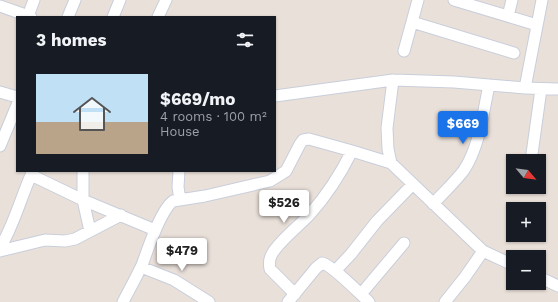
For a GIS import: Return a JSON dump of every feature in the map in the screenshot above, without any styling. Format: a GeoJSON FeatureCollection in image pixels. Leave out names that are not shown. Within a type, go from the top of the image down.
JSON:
{"type":"FeatureCollection","features":[{"type":"Feature","properties":{"kind":"street"},"geometry":{"type":"LineString","coordinates":[[30,16],[34,0]]}},
{"type":"Feature","properties":{"kind":"street"},"geometry":{"type":"LineString","coordinates":[[68,16],[74,0]]}},
{"type":"Feature","properties":{"kind":"street"},"geometry":{"type":"LineString","coordinates":[[113,16],[120,0]]}},
{"type":"Feature","properties":{"kind":"street"},"geometry":{"type":"LineString","coordinates":[[158,16],[166,0]]}},
{"type":"Feature","properties":{"kind":"street"},"geometry":{"type":"LineString","coordinates":[[404,51],[418,0]]}},
{"type":"Feature","properties":{"kind":"street"},"geometry":{"type":"LineString","coordinates":[[454,0],[537,26]]}},
{"type":"Feature","properties":{"kind":"street"},"geometry":{"type":"LineString","coordinates":[[508,16],[512,0]]}},
{"type":"Feature","properties":{"kind":"street"},"geometry":{"type":"LineString","coordinates":[[526,88],[542,0]]}},
{"type":"Feature","properties":{"kind":"street"},"geometry":{"type":"LineString","coordinates":[[0,6],[27,16]]}},
{"type":"Feature","properties":{"kind":"street"},"geometry":{"type":"LineString","coordinates":[[412,22],[514,53]]}},
{"type":"Feature","properties":{"kind":"street"},"geometry":{"type":"LineString","coordinates":[[391,164],[388,149],[387,128],[393,80]]}},
{"type":"Feature","properties":{"kind":"street"},"geometry":{"type":"LineString","coordinates":[[276,96],[393,80],[454,82],[558,89]]}},
{"type":"Feature","properties":{"kind":"street"},"geometry":{"type":"LineString","coordinates":[[432,204],[452,184],[464,169],[475,147],[488,85]]}},
{"type":"Feature","properties":{"kind":"street"},"geometry":{"type":"LineString","coordinates":[[532,154],[541,89]]}},
{"type":"Feature","properties":{"kind":"street"},"geometry":{"type":"LineString","coordinates":[[0,92],[16,97]]}},
{"type":"Feature","properties":{"kind":"street"},"geometry":{"type":"LineString","coordinates":[[0,146],[16,106]]}},
{"type":"Feature","properties":{"kind":"street"},"geometry":{"type":"LineString","coordinates":[[123,302],[141,267],[155,230],[169,204],[173,201],[205,196],[270,181],[286,171],[303,140],[308,139],[352,150],[391,164],[483,251],[506,262]]}},
{"type":"Feature","properties":{"kind":"street"},"geometry":{"type":"LineString","coordinates":[[352,150],[334,185],[327,195],[277,247],[270,258],[270,269],[292,298],[320,264],[325,264],[335,271],[369,302]]}},
{"type":"Feature","properties":{"kind":"street"},"geometry":{"type":"LineString","coordinates":[[83,172],[83,200],[90,231]]}},
{"type":"Feature","properties":{"kind":"street"},"geometry":{"type":"LineString","coordinates":[[179,172],[178,187],[180,200]]}},
{"type":"Feature","properties":{"kind":"street"},"geometry":{"type":"LineString","coordinates":[[0,250],[13,224],[21,199],[32,173],[83,200],[155,230]]}},
{"type":"Feature","properties":{"kind":"street"},"geometry":{"type":"LineString","coordinates":[[335,271],[351,254],[377,221],[412,185]]}},
{"type":"Feature","properties":{"kind":"street"},"geometry":{"type":"LineString","coordinates":[[0,250],[45,240],[65,241],[75,239],[121,215]]}},
{"type":"Feature","properties":{"kind":"street"},"geometry":{"type":"LineString","coordinates":[[360,294],[404,243]]}},
{"type":"Feature","properties":{"kind":"street"},"geometry":{"type":"LineString","coordinates":[[444,302],[465,277],[483,251]]}},
{"type":"Feature","properties":{"kind":"street"},"geometry":{"type":"LineString","coordinates":[[141,267],[174,280],[209,302]]}},
{"type":"Feature","properties":{"kind":"street"},"geometry":{"type":"LineString","coordinates":[[546,280],[558,286]]}}]}
